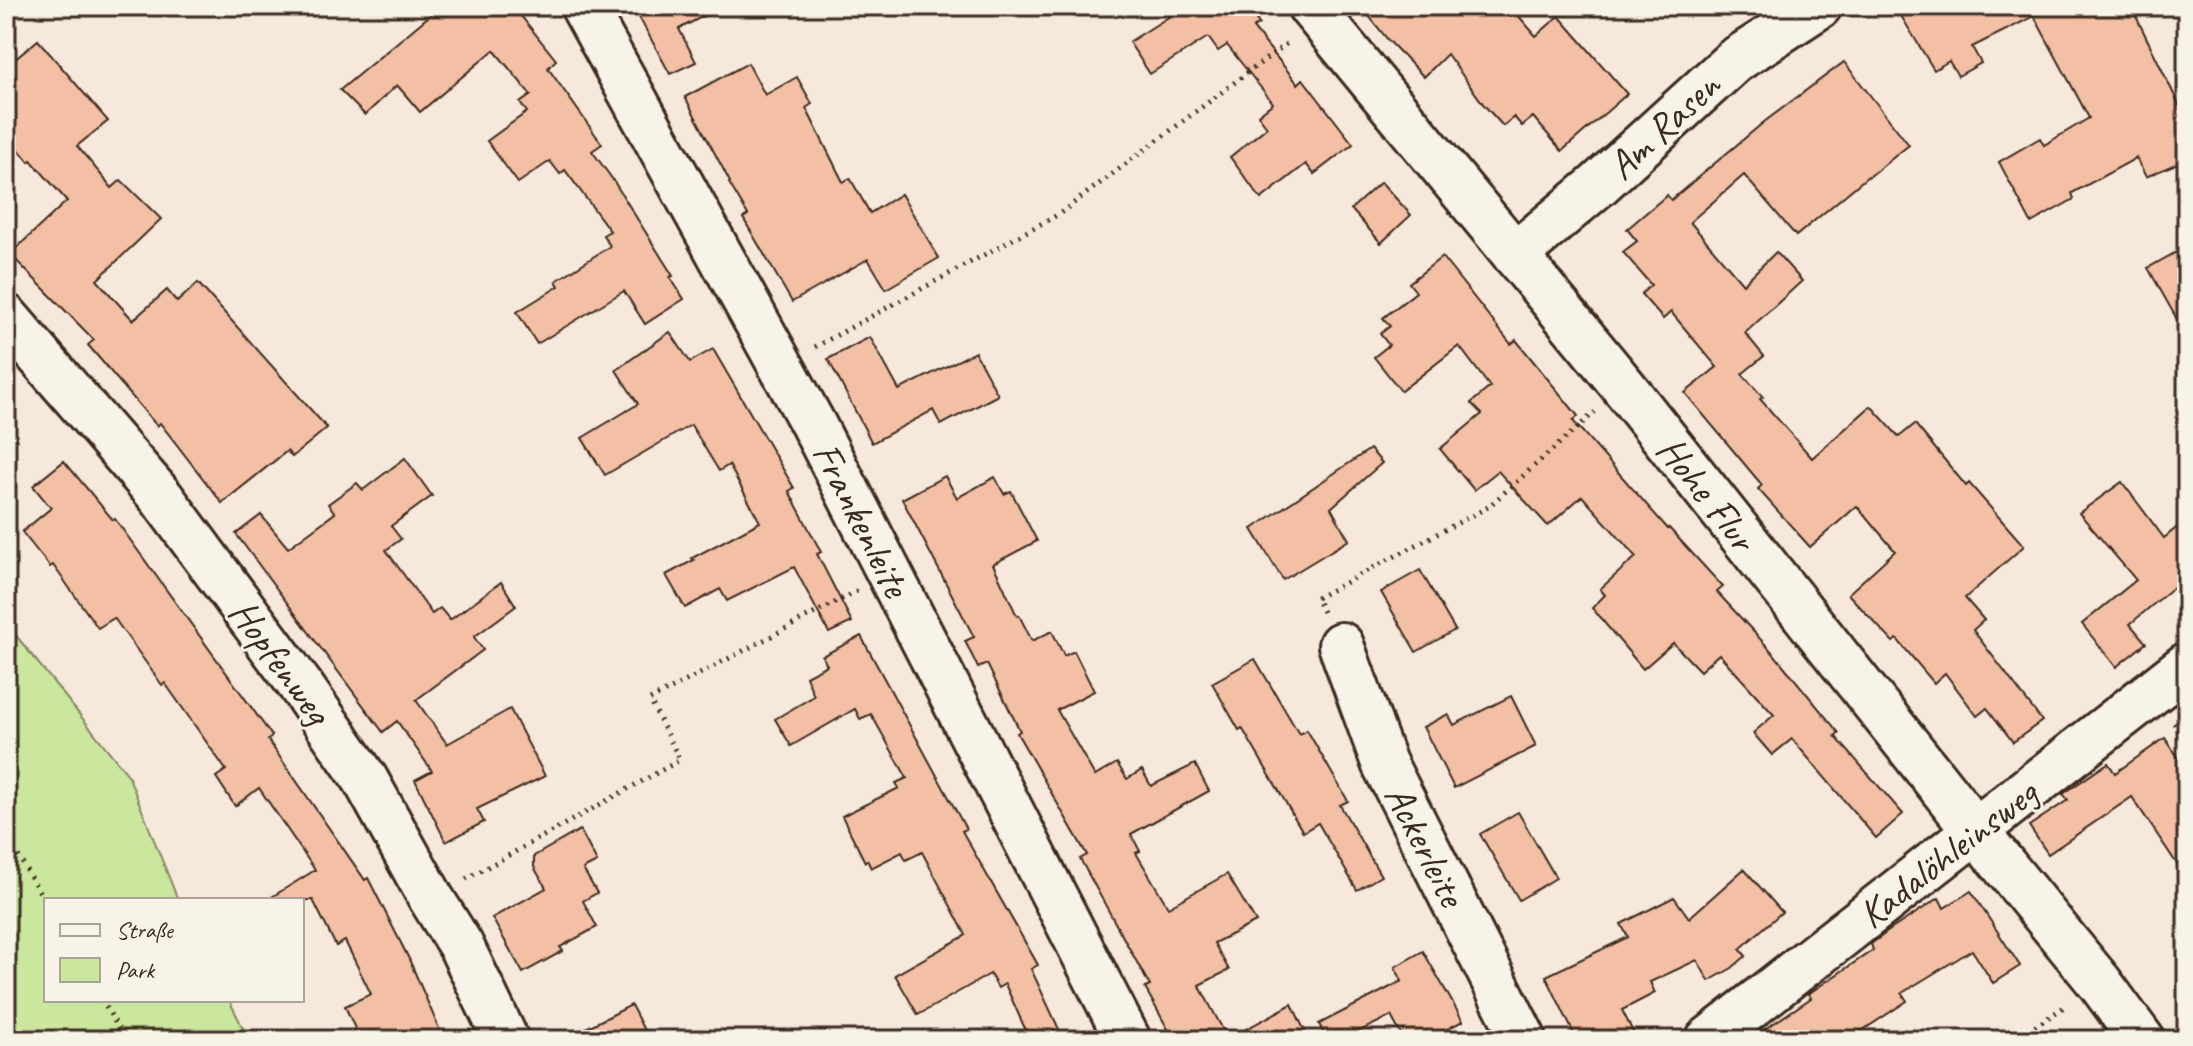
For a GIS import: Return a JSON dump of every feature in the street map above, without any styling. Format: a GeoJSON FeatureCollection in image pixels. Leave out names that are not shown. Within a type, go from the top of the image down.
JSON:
{"type":"FeatureCollection","features":[{"type":"Feature","properties":{"kind":"street","name":"Frankenleite"},"geometry":{"type":"LineString","coordinates":[[583,6],[781,365],[1128,1040]]}},
{"type":"Feature","properties":{"kind":"street","name":"Am Rasen"},"geometry":{"type":"LineString","coordinates":[[1515,255],[1598,185],[1734,61],[1819,6]]}},
{"type":"Feature","properties":{"kind":"street","name":"Hohe Flur"},"geometry":{"type":"LineString","coordinates":[[1315,13],[1624,387],[2100,983],[2142,1040]]}},
{"type":"Feature","properties":{"kind":"street","name":"Hopfenweg"},"geometry":{"type":"LineString","coordinates":[[6,317],[161,497],[365,779],[461,946],[506,1040]]}},
{"type":"Feature","properties":{"kind":"street","name":"Ackerleite"},"geometry":{"type":"LineString","coordinates":[[1341,645],[1384,763],[1524,1040]]}},
{"type":"Feature","properties":{"kind":"street","name":"Kadalöhleinsweg"},"geometry":{"type":"LineString","coordinates":[[1708,1040],[2187,665]]}},
{"type":"Feature","properties":{"kind":"path"},"geometry":{"type":"LineString","coordinates":[[781,365],[1059,214],[1315,13]]}},
{"type":"Feature","properties":{"kind":"path"},"geometry":{"type":"LineString","coordinates":[[1341,645],[1316,598],[1488,507],[1624,387]]}},
{"type":"Feature","properties":{"kind":"path"},"geometry":{"type":"LineString","coordinates":[[431,898],[680,760],[650,700],[890,573]]}},
{"type":"Feature","properties":{"kind":"path"},"geometry":{"type":"LineString","coordinates":[[6,835],[44,900]]}},
{"type":"Feature","properties":{"kind":"path"},"geometry":{"type":"LineString","coordinates":[[2015,1040],[2100,983]]}},
{"type":"Feature","properties":{"kind":"path"},"geometry":{"type":"LineString","coordinates":[[103,1002],[125,1040]]}},
{"type":"Feature","properties":{"kind":"green space"},"geometry":{"type":"Polygon","coordinates":[[[6,623],[128,775],[177,898],[44,898],[44,1002],[230,1002],[249,1040],[6,1040],[6,623]]]}},
{"type":"Feature","properties":{"kind":"building"},"geometry":{"type":"Polygon","coordinates":[[[441,6],[513,6],[556,60],[548,68],[602,144],[592,151],[673,276],[670,277],[684,299],[645,324],[624,291],[537,344],[517,312],[559,286],[556,281],[610,246],[603,235],[610,231],[565,170],[560,174],[550,161],[518,183],[487,141],[527,112],[520,103],[531,95],[494,50],[420,112],[397,85],[365,115],[340,90],[441,6]]]}},
{"type":"Feature","properties":{"kind":"building"},"geometry":{"type":"Polygon","coordinates":[[[633,6],[722,6],[679,29],[696,62],[670,74],[633,6]]]}},
{"type":"Feature","properties":{"kind":"building"},"geometry":{"type":"Polygon","coordinates":[[[1163,6],[1256,6],[1250,10],[1259,24],[1253,28],[1298,84],[1303,79],[1353,144],[1314,174],[1306,164],[1261,199],[1230,157],[1267,127],[1258,115],[1273,103],[1227,45],[1218,51],[1208,37],[1150,74],[1129,42],[1170,16],[1163,6]]]}},
{"type":"Feature","properties":{"kind":"building"},"geometry":{"type":"Polygon","coordinates":[[[1361,6],[1510,6],[1536,36],[1559,16],[1627,94],[1562,151],[1533,117],[1522,126],[1514,117],[1503,126],[1447,54],[1424,77],[1361,6]]]}},
{"type":"Feature","properties":{"kind":"building"},"geometry":{"type":"Polygon","coordinates":[[[1895,6],[2131,6],[2187,121],[2187,159],[2146,177],[2136,158],[2072,193],[2074,199],[2031,223],[1999,162],[2040,138],[2044,145],[2089,118],[2034,16],[1972,47],[1981,63],[1958,76],[1949,61],[1934,70],[1895,6]]]}},
{"type":"Feature","properties":{"kind":"building"},"geometry":{"type":"Polygon","coordinates":[[[38,40],[108,121],[77,146],[112,188],[121,180],[161,219],[97,280],[133,320],[167,290],[177,302],[198,283],[327,428],[292,457],[287,451],[222,503],[160,423],[157,426],[88,345],[94,340],[10,254],[67,201],[6,134],[6,67],[38,40]]]}},
{"type":"Feature","properties":{"kind":"building"},"geometry":{"type":"Polygon","coordinates":[[[1844,62],[1909,145],[1796,236],[1744,175],[1690,222],[1743,284],[1776,252],[1802,281],[1745,333],[1764,356],[1742,374],[1812,458],[1871,406],[1899,437],[1915,424],[1966,486],[1969,483],[2024,546],[1965,598],[1984,620],[1973,630],[2042,721],[2013,742],[1987,708],[1977,716],[1945,673],[1934,683],[1897,639],[1893,642],[1848,594],[1895,551],[1857,506],[1810,547],[1758,489],[1762,485],[1685,393],[1717,367],[1671,312],[1663,319],[1641,294],[1651,285],[1623,252],[1637,241],[1627,229],[1667,195],[1671,200],[1764,122],[1844,62]]]}},
{"type":"Feature","properties":{"kind":"building"},"geometry":{"type":"Polygon","coordinates":[[[748,63],[765,95],[797,77],[812,104],[806,108],[843,182],[850,178],[870,213],[901,194],[939,258],[886,289],[868,259],[792,302],[743,218],[748,215],[685,97],[748,63]]]}},
{"type":"Feature","properties":{"kind":"building"},"geometry":{"type":"Polygon","coordinates":[[[1381,182],[1411,215],[1381,243],[1351,209],[1381,182]]]}},
{"type":"Feature","properties":{"kind":"building"},"geometry":{"type":"Polygon","coordinates":[[[2187,246],[2187,337],[2148,268],[2187,246]]]}},
{"type":"Feature","properties":{"kind":"building"},"geometry":{"type":"Polygon","coordinates":[[[1442,257],[1511,344],[1516,340],[1578,416],[1573,421],[1723,587],[1717,592],[1774,654],[1839,733],[1835,736],[1903,814],[1876,838],[1792,739],[1772,755],[1753,733],[1774,715],[1719,654],[1700,671],[1673,643],[1643,669],[1592,608],[1605,595],[1600,589],[1636,557],[1582,496],[1548,526],[1498,471],[1474,490],[1440,449],[1482,414],[1471,403],[1490,387],[1459,346],[1401,391],[1374,357],[1389,345],[1380,334],[1390,326],[1383,318],[1416,292],[1409,283],[1442,257]]]}},
{"type":"Feature","properties":{"kind":"building"},"geometry":{"type":"Polygon","coordinates":[[[670,332],[690,362],[713,349],[794,488],[789,491],[821,552],[817,554],[852,622],[829,633],[794,567],[727,601],[720,589],[685,608],[666,575],[760,522],[729,465],[719,471],[691,425],[605,475],[582,438],[638,404],[616,370],[670,332]]]}},
{"type":"Feature","properties":{"kind":"building"},"geometry":{"type":"Polygon","coordinates":[[[870,337],[899,390],[975,352],[998,395],[941,425],[933,410],[872,443],[828,359],[870,337]]]}},
{"type":"Feature","properties":{"kind":"building"},"geometry":{"type":"Polygon","coordinates":[[[1370,449],[1382,463],[1331,508],[1349,540],[1283,580],[1252,529],[1370,449]]]}},
{"type":"Feature","properties":{"kind":"building"},"geometry":{"type":"Polygon","coordinates":[[[405,458],[432,496],[391,526],[401,539],[386,550],[432,614],[440,608],[450,620],[501,582],[516,606],[474,637],[483,650],[416,700],[447,744],[510,709],[545,776],[477,809],[484,822],[446,842],[415,780],[432,771],[397,721],[383,732],[236,534],[261,515],[288,548],[335,513],[328,504],[357,483],[363,490],[405,458]]]}},
{"type":"Feature","properties":{"kind":"building"},"geometry":{"type":"Polygon","coordinates":[[[64,461],[115,519],[272,736],[268,740],[365,880],[368,878],[409,959],[444,1040],[360,1040],[345,1006],[371,994],[345,941],[336,946],[313,900],[270,898],[315,870],[259,788],[235,806],[216,777],[226,770],[165,683],[162,685],[114,618],[98,628],[53,565],[50,567],[22,532],[51,508],[33,486],[64,461]]]}},
{"type":"Feature","properties":{"kind":"building"},"geometry":{"type":"Polygon","coordinates":[[[945,476],[957,498],[995,477],[1004,494],[1011,491],[1037,541],[993,564],[1032,641],[1052,631],[1064,656],[1074,651],[1094,691],[1057,710],[1095,776],[1117,763],[1127,779],[1142,770],[1151,786],[1195,764],[1209,791],[1131,834],[1140,851],[1136,853],[1168,907],[1227,874],[1256,922],[1214,943],[1229,970],[1199,985],[1228,1039],[1292,1004],[1309,1040],[1174,1040],[1145,988],[1150,986],[1080,859],[1087,855],[1017,733],[1020,731],[987,664],[978,668],[965,641],[974,637],[902,499],[945,476]]]}},
{"type":"Feature","properties":{"kind":"building"},"geometry":{"type":"Polygon","coordinates":[[[2122,482],[2164,538],[2187,519],[2187,576],[2130,624],[2146,643],[2116,667],[2082,624],[2136,580],[2079,513],[2122,482]]]}},
{"type":"Feature","properties":{"kind":"building"},"geometry":{"type":"Polygon","coordinates":[[[1420,570],[1455,630],[1416,652],[1381,592],[1420,570]]]}},
{"type":"Feature","properties":{"kind":"building"},"geometry":{"type":"Polygon","coordinates":[[[861,636],[966,829],[962,831],[1038,965],[1031,969],[1064,1040],[1030,1040],[1005,984],[998,988],[990,974],[918,1015],[895,975],[966,935],[922,852],[906,860],[902,852],[871,868],[842,816],[899,788],[896,783],[907,778],[871,714],[860,719],[855,709],[791,746],[775,719],[814,696],[806,676],[827,665],[822,656],[861,636]]]}},
{"type":"Feature","properties":{"kind":"building"},"geometry":{"type":"Polygon","coordinates":[[[1255,659],[1299,734],[1307,730],[1348,801],[1340,805],[1381,876],[1357,890],[1318,823],[1303,832],[1212,683],[1255,659]]]}},
{"type":"Feature","properties":{"kind":"building"},"geometry":{"type":"Polygon","coordinates":[[[1511,696],[1536,746],[1454,788],[1423,727],[1448,714],[1454,725],[1511,696]]]}},
{"type":"Feature","properties":{"kind":"building"},"geometry":{"type":"Polygon","coordinates":[[[2165,738],[2187,770],[2187,879],[2132,797],[2048,854],[2029,826],[2068,800],[2063,794],[2108,763],[2115,773],[2165,738]]]}},
{"type":"Feature","properties":{"kind":"building"},"geometry":{"type":"Polygon","coordinates":[[[1518,812],[1556,878],[1519,900],[1480,834],[1518,812]]]}},
{"type":"Feature","properties":{"kind":"building"},"geometry":{"type":"Polygon","coordinates":[[[580,830],[597,862],[583,869],[597,893],[583,901],[597,927],[560,947],[563,951],[523,973],[492,918],[546,888],[534,867],[534,856],[580,830]]]}},
{"type":"Feature","properties":{"kind":"building"},"geometry":{"type":"Polygon","coordinates":[[[1744,869],[1782,912],[1740,949],[1746,956],[1709,981],[1697,960],[1650,982],[1655,993],[1622,1010],[1637,1040],[1577,1040],[1546,976],[1628,937],[1621,924],[1674,897],[1689,918],[1744,869]]]}},
{"type":"Feature","properties":{"kind":"building"},"geometry":{"type":"Polygon","coordinates":[[[1971,891],[2020,966],[1993,983],[1972,950],[1902,993],[1907,1001],[1848,1040],[1749,1040],[1811,998],[1808,994],[1873,950],[1871,944],[1890,930],[1939,898],[1944,908],[1971,891]]]}},
{"type":"Feature","properties":{"kind":"building"},"geometry":{"type":"Polygon","coordinates":[[[1423,951],[1463,1021],[1425,1040],[1404,1040],[1391,1016],[1341,1040],[1327,1040],[1319,1024],[1402,981],[1395,967],[1423,951]]]}},
{"type":"Feature","properties":{"kind":"building"},"geometry":{"type":"Polygon","coordinates":[[[631,1005],[649,1040],[562,1040],[612,1015],[631,1005]]]}}]}
